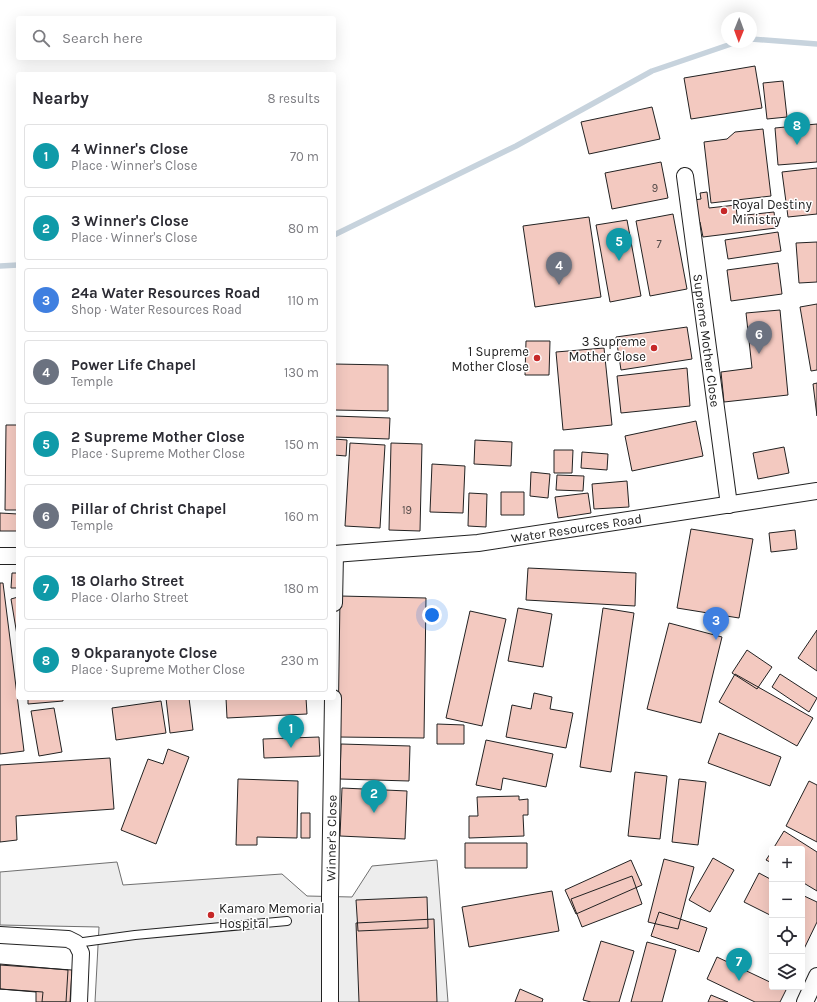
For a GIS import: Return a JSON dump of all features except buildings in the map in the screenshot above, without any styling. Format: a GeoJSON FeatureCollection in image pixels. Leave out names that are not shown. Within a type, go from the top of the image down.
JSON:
{"type":"FeatureCollection","features":[{"type":"Feature","properties":{"kind":"street","name":"Supreme Mother Close"},"geometry":{"type":"LineString","coordinates":[[685,176],[729,505]]}},
{"type":"Feature","properties":{"kind":"street","name":"Water Resources Road"},"geometry":{"type":"LineString","coordinates":[[336,554],[478,543],[817,491]]}},
{"type":"Feature","properties":{"kind":"street"},"geometry":{"type":"LineString","coordinates":[[0,556],[16,556]]}},
{"type":"Feature","properties":{"kind":"street","name":"Winner's Close"},"geometry":{"type":"LineString","coordinates":[[330,1002],[333,700]]}},
{"type":"Feature","properties":{"kind":"street"},"geometry":{"type":"LineString","coordinates":[[0,935],[68,939],[76,942],[81,952],[79,1002]]}},
{"type":"Feature","properties":{"kind":"street"},"geometry":{"type":"LineString","coordinates":[[804,1002],[817,976]]}},
{"type":"Feature","properties":{"kind":"lane"},"geometry":{"type":"LineString","coordinates":[[76,942],[134,935],[287,921]]}},
{"type":"Feature","properties":{"kind":"shaded area"},"geometry":{"type":"Polygon","coordinates":[[[437,860],[448,1002],[95,1002],[99,927],[0,925],[0,872],[117,862],[123,885],[282,874],[307,896],[352,897],[372,866],[437,860]]]}},
{"type":"Feature","properties":{"kind":"waterway"},"geometry":{"type":"LineString","coordinates":[[757,39],[817,44]]}},
{"type":"Feature","properties":{"kind":"waterway"},"geometry":{"type":"LineString","coordinates":[[336,234],[516,146],[652,71],[721,47]]}},
{"type":"Feature","properties":{"kind":"waterway"},"geometry":{"type":"LineString","coordinates":[[0,266],[16,265]]}},
{"type":"Feature","properties":{"kind":"place","name":"9 Okparanyote Close"},"geometry":{"type":"Point","coordinates":[797,145]}},
{"type":"Feature","properties":{"kind":"place","name":"Royal Destiny Ministry"},"geometry":{"type":"Point","coordinates":[724,211]}},
{"type":"Feature","properties":{"kind":"place","name":"2 Supreme Mother Close"},"geometry":{"type":"Point","coordinates":[619,261]}},
{"type":"Feature","properties":{"kind":"place","name":"Power Life Chapel"},"geometry":{"type":"Point","coordinates":[559,285]}},
{"type":"Feature","properties":{"kind":"place","name":"3 Supreme Mother Close"},"geometry":{"type":"Point","coordinates":[654,348]}},
{"type":"Feature","properties":{"kind":"place","name":"Pillar of Christ Chapel"},"geometry":{"type":"Point","coordinates":[759,354]}},
{"type":"Feature","properties":{"kind":"place","name":"1 Supreme Mother Close"},"geometry":{"type":"Point","coordinates":[537,358]}},
{"type":"Feature","properties":{"kind":"place","name":"24a Water Resources Road"},"geometry":{"type":"Point","coordinates":[716,640]}},
{"type":"Feature","properties":{"kind":"place","name":"4 Winner's Close"},"geometry":{"type":"Point","coordinates":[291,748]}},
{"type":"Feature","properties":{"kind":"place","name":"3 Winner's Close"},"geometry":{"type":"Point","coordinates":[374,813]}},
{"type":"Feature","properties":{"kind":"place","name":"Kamaro Memorial Hospital"},"geometry":{"type":"Point","coordinates":[211,915]}},
{"type":"Feature","properties":{"kind":"place","name":"18 Olarho Street"},"geometry":{"type":"Point","coordinates":[739,981]}}]}
